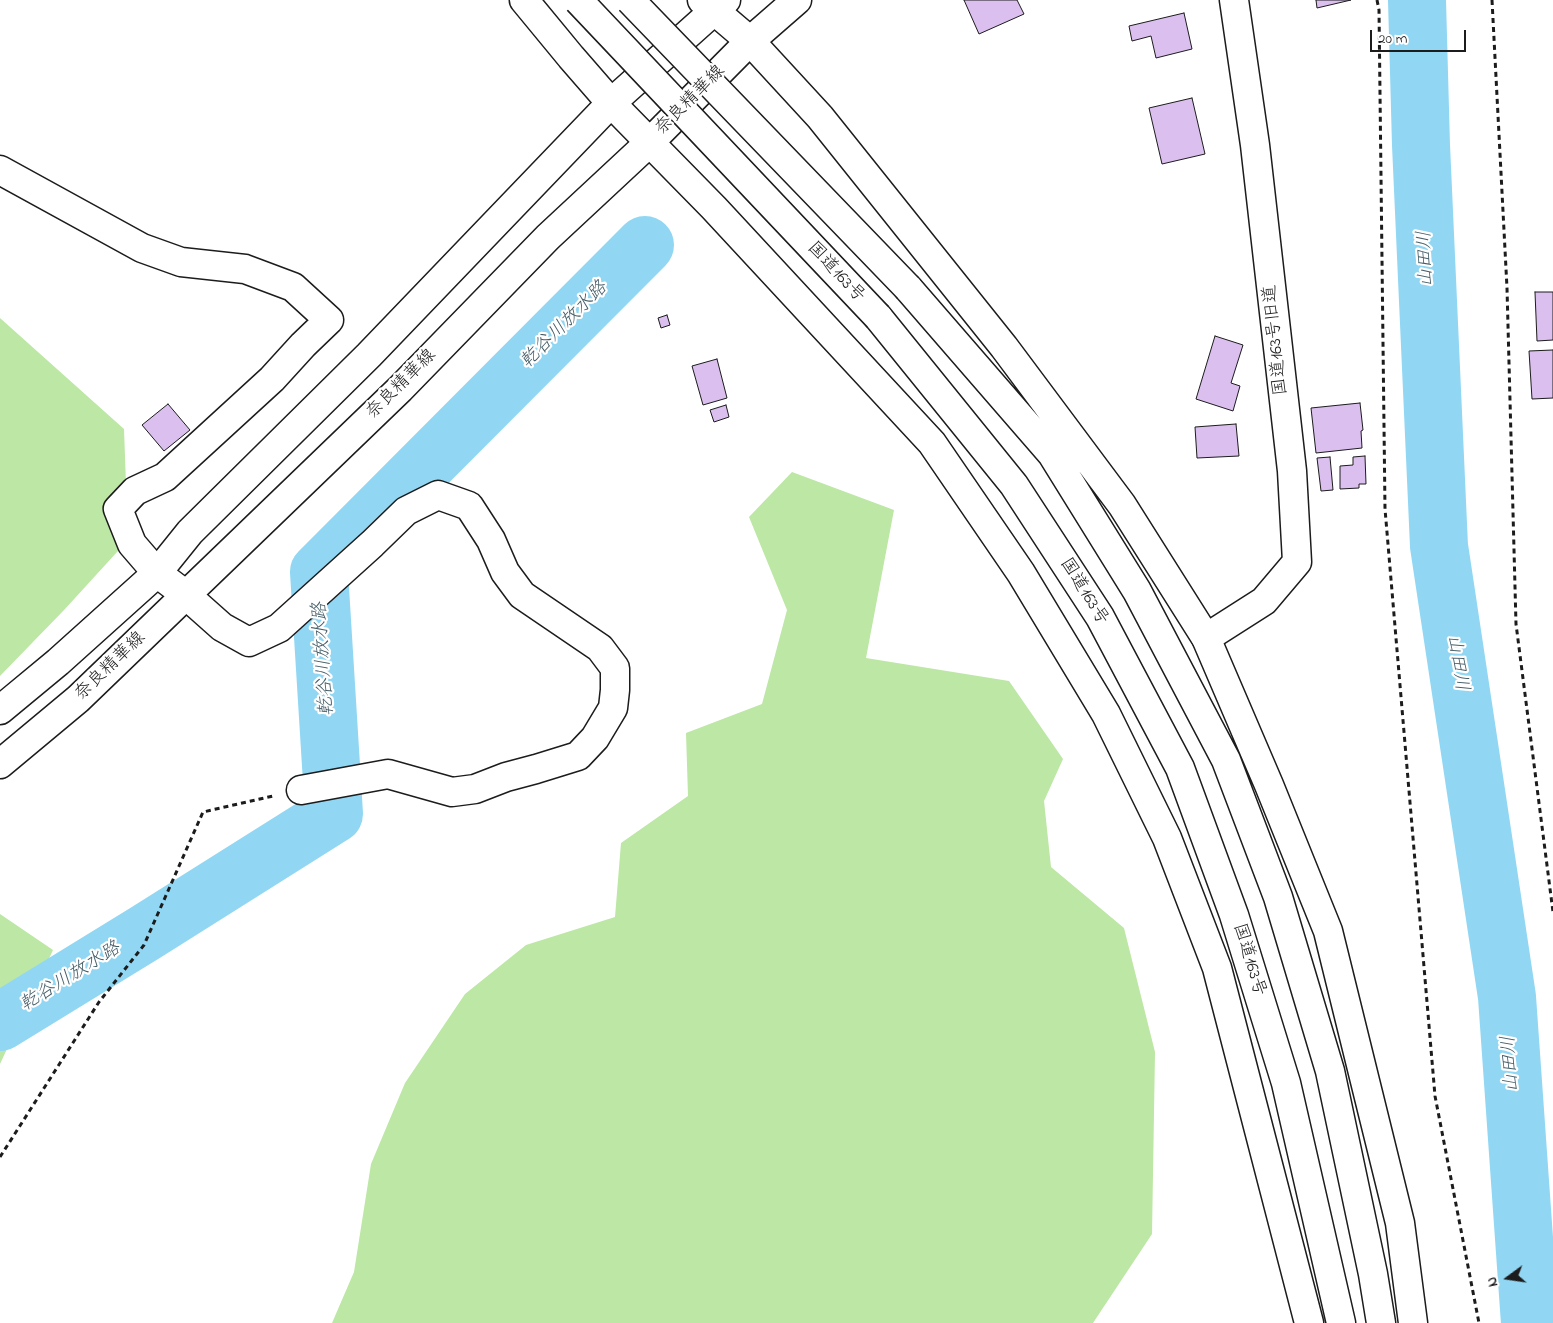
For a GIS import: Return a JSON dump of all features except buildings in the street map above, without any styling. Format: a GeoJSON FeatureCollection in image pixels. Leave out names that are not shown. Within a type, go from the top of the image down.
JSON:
{"type":"FeatureCollection","features":[{"type":"Feature","properties":{"kind":"main road"},"geometry":{"type":"LineString","coordinates":[[524,0],[570,57],[611,103],[714,208],[932,443],[1021,573],[1106,714],[1167,838],[1217,968],[1309,1323]]}},
{"type":"Feature","properties":{"kind":"main road","name":"国道163号"},"geometry":{"type":"LineString","coordinates":[[578,0],[878,317],[1014,485],[1100,617],[1180,768],[1234,915],[1286,1083],[1341,1323]]}},
{"type":"Feature","properties":{"kind":"main road"},"geometry":{"type":"LineString","coordinates":[[630,0],[908,288],[1052,454],[1137,591],[1226,760],[1278,897],[1330,1071],[1382,1323]]}},
{"type":"Feature","properties":{"kind":"main road","name":"奈良精華線"},"geometry":{"type":"LineString","coordinates":[[0,764],[78,699],[393,395],[548,237],[650,142],[750,41],[798,0]]}},
{"type":"Feature","properties":{"kind":"main road","name":"国道163号旧道"},"geometry":{"type":"LineString","coordinates":[[1206,638],[1264,601],[1297,562],[1292,471],[1254,144],[1234,0]]}},
{"type":"Feature","properties":{"kind":"main road"},"geometry":{"type":"LineString","coordinates":[[0,710],[58,662],[156,573],[190,532],[369,355],[611,103],[714,4],[820,117],[1004,347],[1122,505],[1206,638],[1269,785],[1328,931],[1400,1223],[1413,1323]]}},
{"type":"Feature","properties":{"kind":"main road"},"geometry":{"type":"LineString","coordinates":[[0,170],[142,248],[181,262],[245,269],[292,287],[329,320],[303,345],[272,380],[165,477],[134,491],[118,509],[132,544],[156,573],[186,595],[222,627],[249,642],[279,628],[406,511],[438,495],[469,506],[490,540],[505,572],[522,595],[600,648],[615,668],[613,708],[595,738],[578,756],[506,776],[475,789],[452,792],[388,774],[301,790]]}},
{"type":"Feature","properties":{"kind":"path"},"geometry":{"type":"LineString","coordinates":[[1377,0],[1379,10],[1385,509],[1435,1096],[1479,1323]]}},
{"type":"Feature","properties":{"kind":"path"},"geometry":{"type":"LineString","coordinates":[[1492,0],[1507,288],[1516,624],[1553,912]]}},
{"type":"Feature","properties":{"kind":"path"},"geometry":{"type":"LineString","coordinates":[[0,1157],[99,1002],[144,945],[203,812],[301,790]]}},
{"type":"Feature","properties":{"kind":"green space"},"geometry":{"type":"Polygon","coordinates":[[[0,318],[124,429],[128,540],[0,676],[0,318]]]}},
{"type":"Feature","properties":{"kind":"green space"},"geometry":{"type":"Polygon","coordinates":[[[792,472],[894,510],[866,658],[1009,681],[1063,759],[1044,801],[1051,867],[1124,928],[1155,1052],[1152,1234],[1093,1323],[332,1323],[354,1272],[371,1164],[405,1083],[465,994],[526,945],[615,917],[621,843],[688,796],[686,733],[762,704],[787,610],[749,517],[792,472]]]}},
{"type":"Feature","properties":{"kind":"green space"},"geometry":{"type":"Polygon","coordinates":[[[0,914],[53,950],[0,1064],[0,914]]]}},
{"type":"Feature","properties":{"kind":"waterway","name":"山田川"},"geometry":{"type":"LineString","coordinates":[[1417,0],[1421,145],[1439,546],[1507,997],[1530,1323]]}},
{"type":"Feature","properties":{"kind":"waterway","name":"乾谷川放水路"},"geometry":{"type":"LineString","coordinates":[[0,1022],[334,814],[319,572],[645,245]]}}]}
